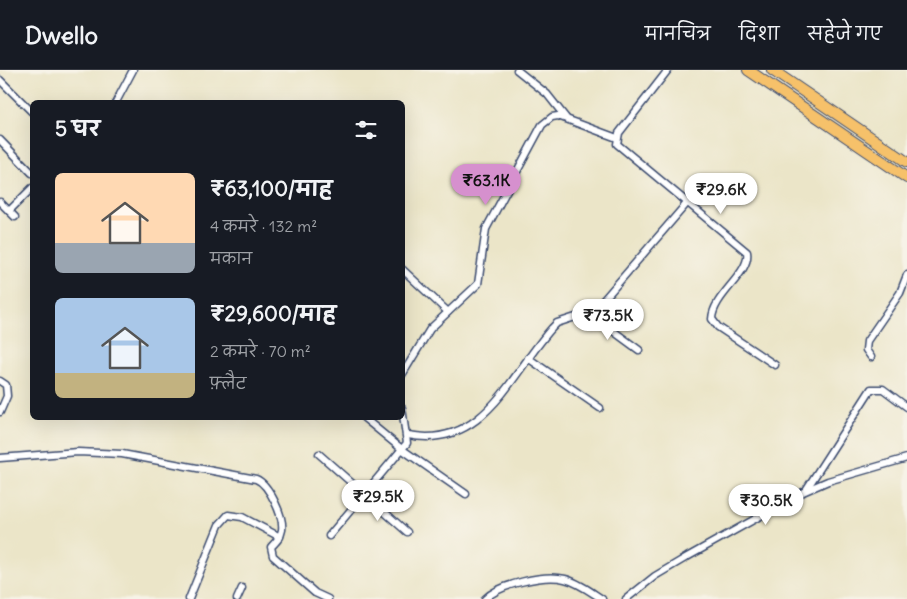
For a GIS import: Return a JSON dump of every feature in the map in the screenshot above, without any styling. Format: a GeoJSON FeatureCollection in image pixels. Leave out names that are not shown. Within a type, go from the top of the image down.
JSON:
{"type":"FeatureCollection","features":[{"type":"Feature","properties":{"kind":"main road"},"geometry":{"type":"LineString","coordinates":[[748,70],[907,178]]}},
{"type":"Feature","properties":{"kind":"main road"},"geometry":{"type":"LineString","coordinates":[[772,70],[907,162]]}},
{"type":"Feature","properties":{"kind":"street"},"geometry":{"type":"LineString","coordinates":[[117,100],[133,70]]}},
{"type":"Feature","properties":{"kind":"street"},"geometry":{"type":"LineString","coordinates":[[517,70],[547,94],[566,118]]}},
{"type":"Feature","properties":{"kind":"street"},"geometry":{"type":"LineString","coordinates":[[668,70],[617,138],[617,144],[747,252],[747,262],[712,312],[714,324],[775,365]]}},
{"type":"Feature","properties":{"kind":"street"},"geometry":{"type":"LineString","coordinates":[[0,80],[30,110]]}},
{"type":"Feature","properties":{"kind":"street"},"geometry":{"type":"LineString","coordinates":[[405,367],[430,329],[478,284],[486,229],[537,132],[546,120],[552,116],[566,118],[617,138]]}},
{"type":"Feature","properties":{"kind":"street"},"geometry":{"type":"LineString","coordinates":[[0,140],[30,171]]}},
{"type":"Feature","properties":{"kind":"street"},"geometry":{"type":"LineString","coordinates":[[9,211],[30,190]]}},
{"type":"Feature","properties":{"kind":"street"},"geometry":{"type":"LineString","coordinates":[[0,202],[15,216]]}},
{"type":"Feature","properties":{"kind":"street"},"geometry":{"type":"LineString","coordinates":[[408,435],[425,439],[439,438],[479,419],[496,402],[528,358],[557,323],[590,314],[688,202]]}},
{"type":"Feature","properties":{"kind":"street"},"geometry":{"type":"LineString","coordinates":[[405,272],[448,312]]}},
{"type":"Feature","properties":{"kind":"street"},"geometry":{"type":"LineString","coordinates":[[871,357],[866,350],[866,341],[900,293],[907,275]]}},
{"type":"Feature","properties":{"kind":"street"},"geometry":{"type":"LineString","coordinates":[[590,314],[639,350]]}},
{"type":"Feature","properties":{"kind":"street"},"geometry":{"type":"LineString","coordinates":[[528,358],[600,408]]}},
{"type":"Feature","properties":{"kind":"street"},"geometry":{"type":"LineString","coordinates":[[0,381],[6,386],[8,392],[0,412]]}},
{"type":"Feature","properties":{"kind":"street"},"geometry":{"type":"LineString","coordinates":[[805,491],[868,392],[875,388],[883,389],[907,407]]}},
{"type":"Feature","properties":{"kind":"street"},"geometry":{"type":"LineString","coordinates":[[366,420],[403,450],[466,494]]}},
{"type":"Feature","properties":{"kind":"street"},"geometry":{"type":"LineString","coordinates":[[328,536],[403,450],[407,443],[408,435],[405,420]]}},
{"type":"Feature","properties":{"kind":"street"},"geometry":{"type":"LineString","coordinates":[[0,458],[96,452],[142,456],[249,476],[263,482],[268,487],[282,524],[280,537],[271,547],[273,556],[323,598]]}},
{"type":"Feature","properties":{"kind":"street"},"geometry":{"type":"LineString","coordinates":[[318,454],[407,532]]}},
{"type":"Feature","properties":{"kind":"street"},"geometry":{"type":"LineString","coordinates":[[626,599],[656,576],[687,557],[805,491],[828,481],[907,458]]}},
{"type":"Feature","properties":{"kind":"street"},"geometry":{"type":"LineString","coordinates":[[188,599],[220,525],[228,515],[242,517],[280,537]]}},
{"type":"Feature","properties":{"kind":"street"},"geometry":{"type":"LineString","coordinates":[[485,599],[498,589],[535,579],[555,577],[566,579],[602,599]]}},
{"type":"Feature","properties":{"kind":"street"},"geometry":{"type":"LineString","coordinates":[[237,599],[242,588]]}}]}
